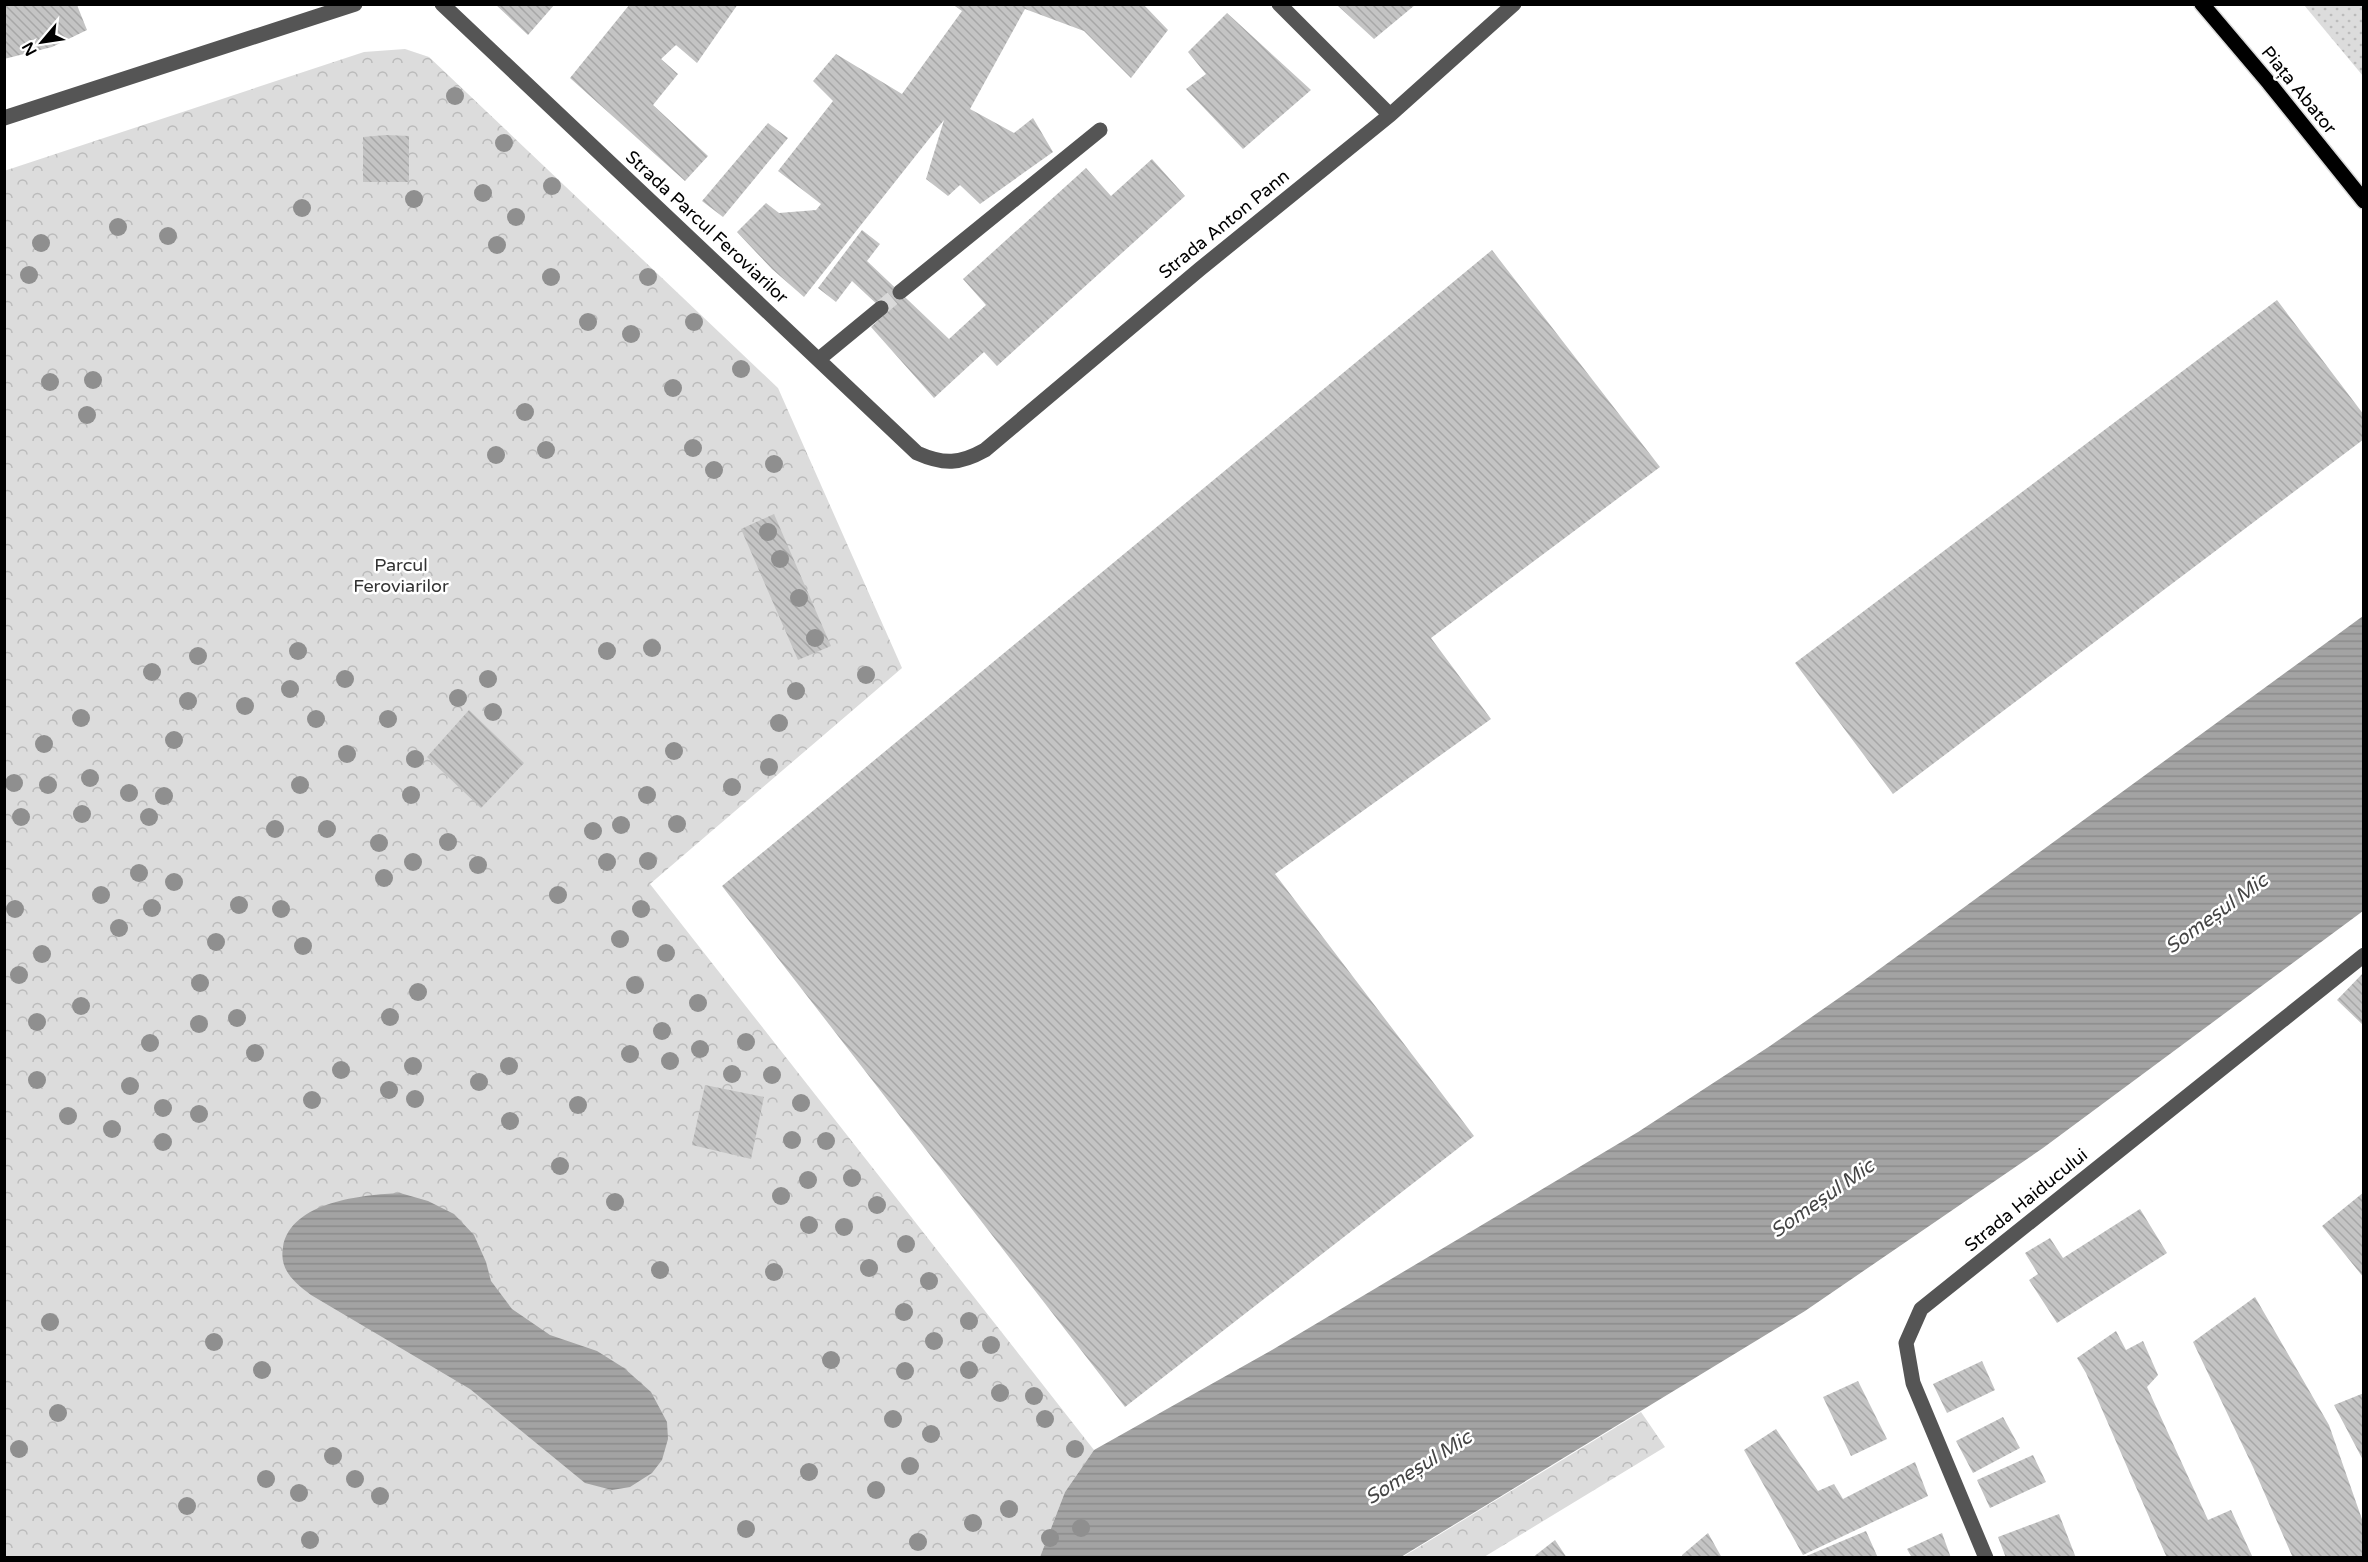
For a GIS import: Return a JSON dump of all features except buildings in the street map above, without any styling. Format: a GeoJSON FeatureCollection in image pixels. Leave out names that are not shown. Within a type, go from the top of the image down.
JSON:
{"type":"FeatureCollection","features":[{"type":"Feature","properties":{"kind":"main road","name":"Piața Abator"},"geometry":{"type":"LineString","coordinates":[[2202,4],[2364,201]]}},
{"type":"Feature","properties":{"kind":"street"},"geometry":{"type":"LineString","coordinates":[[4,118],[355,4]]}},
{"type":"Feature","properties":{"kind":"street","name":"Strada Parcul Feroviarilor"},"geometry":{"type":"LineString","coordinates":[[442,4],[917,453],[934,460],[952,462]]}},
{"type":"Feature","properties":{"kind":"street"},"geometry":{"type":"LineString","coordinates":[[1279,4],[1390,114]]}},
{"type":"Feature","properties":{"kind":"street","name":"Strada Anton Pann"},"geometry":{"type":"LineString","coordinates":[[952,462],[969,459],[985,450],[1200,269],[1390,114],[1514,4]]}},
{"type":"Feature","properties":{"kind":"street"},"geometry":{"type":"LineString","coordinates":[[900,292],[1100,130]]}},
{"type":"Feature","properties":{"kind":"street"},"geometry":{"type":"LineString","coordinates":[[819,359],[881,308]]}},
{"type":"Feature","properties":{"kind":"street","name":"Strada Haiducului"},"geometry":{"type":"LineString","coordinates":[[1986,1557],[1913,1383],[1906,1343],[1922,1309],[2364,956]]}},
{"type":"Feature","properties":{"kind":"green space"},"geometry":{"type":"Polygon","coordinates":[[[2304,5],[2363,5],[2363,76],[2304,5]]]}},
{"type":"Feature","properties":{"kind":"green space","name":"Parcul Feroviarilor"},"geometry":{"type":"Polygon","coordinates":[[[405,49],[429,57],[778,388],[902,668],[650,884],[1094,1450],[1065,1492],[1040,1557],[5,1557],[4,171],[364,52],[405,49]]]}},
{"type":"Feature","properties":{"kind":"green space"},"geometry":{"type":"Polygon","coordinates":[[[1641,1412],[1665,1447],[1484,1557],[1401,1558],[1641,1412]]]}},
{"type":"Feature","properties":{"kind":"water","name":"Someșul Mic"},"geometry":{"type":"Polygon","coordinates":[[[2363,616],[2363,911],[2043,1148],[1805,1311],[1401,1557],[1040,1557],[1065,1492],[1094,1450],[1272,1350],[1638,1132],[1770,1046],[1859,984],[2363,616]]]}},
{"type":"Feature","properties":{"kind":"water"},"geometry":{"type":"Polygon","coordinates":[[[400,1193],[428,1201],[454,1214],[474,1235],[486,1262],[491,1281],[512,1309],[550,1335],[597,1351],[624,1368],[651,1392],[667,1422],[668,1439],[662,1460],[652,1473],[630,1487],[612,1490],[585,1483],[470,1389],[311,1295],[289,1275],[283,1262],[283,1247],[289,1232],[299,1219],[314,1210],[349,1199],[400,1193]]]}},
{"type":"Feature","properties":{"kind":"tunnel"},"geometry":{"type":"LineString","coordinates":[[881,308],[900,292]]}}]}
